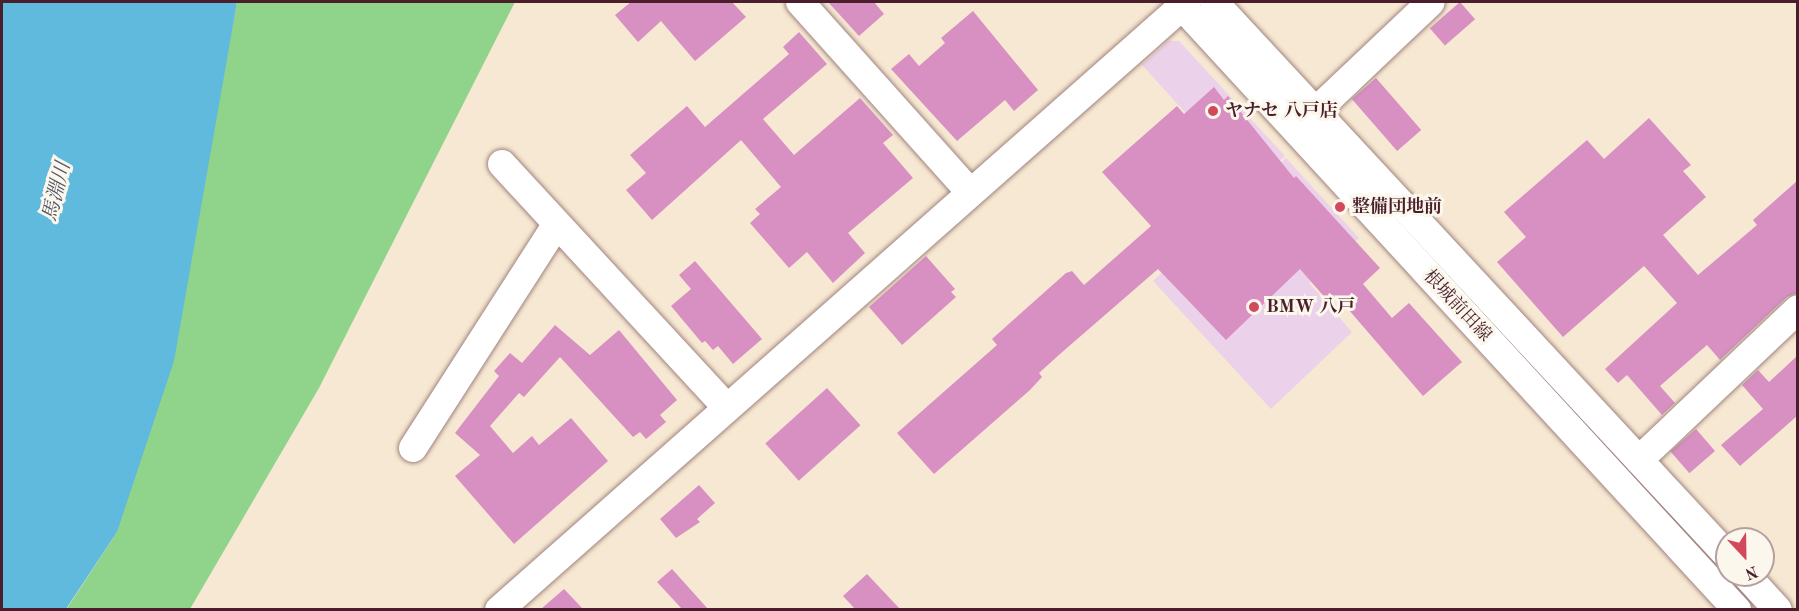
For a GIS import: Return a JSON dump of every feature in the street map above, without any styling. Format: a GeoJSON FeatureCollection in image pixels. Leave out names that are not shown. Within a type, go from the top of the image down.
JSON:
{"type":"FeatureCollection","features":[{"type":"Feature","properties":{"kind":"street"},"geometry":{"type":"LineString","coordinates":[[800,2],[969,191]]}},
{"type":"Feature","properties":{"kind":"street","name":"根城前田線"},"geometry":{"type":"LineString","coordinates":[[1214,2],[1715,542]]}},
{"type":"Feature","properties":{"kind":"street"},"geometry":{"type":"LineString","coordinates":[[1316,111],[1431,2]]}},
{"type":"Feature","properties":{"kind":"street"},"geometry":{"type":"LineString","coordinates":[[499,609],[1182,3]]}},
{"type":"Feature","properties":{"kind":"street","name":"根城前田線"},"geometry":{"type":"LineString","coordinates":[[1182,3],[1737,609]]}},
{"type":"Feature","properties":{"kind":"street"},"geometry":{"type":"LineString","coordinates":[[502,164],[726,407]]}},
{"type":"Feature","properties":{"kind":"street"},"geometry":{"type":"LineString","coordinates":[[413,448],[557,224]]}},
{"type":"Feature","properties":{"kind":"street"},"geometry":{"type":"LineString","coordinates":[[1639,460],[1797,309]]}},
{"type":"Feature","properties":{"kind":"street"},"geometry":{"type":"LineString","coordinates":[[1757,587],[1778,609]]}},
{"type":"Feature","properties":{"kind":"shaded area","name":"ヤナセ 八戸店"},"geometry":{"type":"Polygon","coordinates":[[[1168,41],[1179,41],[1285,156],[1252,186],[1142,65],[1168,41]]]}},
{"type":"Feature","properties":{"kind":"shaded area","name":"BMW 八戸"},"geometry":{"type":"Polygon","coordinates":[[[1286,158],[1359,238],[1309,283],[1352,332],[1271,409],[1153,281],[1286,158]]]}},
{"type":"Feature","properties":{"kind":"green space"},"geometry":{"type":"Polygon","coordinates":[[[237,2],[515,2],[319,388],[190,609],[66,610],[117,532],[207,159],[237,2]]]}},
{"type":"Feature","properties":{"kind":"water","name":"馬淵川"},"geometry":{"type":"Polygon","coordinates":[[[2,2],[237,2],[174,361],[117,532],[66,609],[2,609],[2,2]]]}},
{"type":"Feature","properties":{"kind":"building"},"geometry":{"type":"Polygon","coordinates":[[[631,2],[732,2],[746,17],[695,61],[661,21],[638,42],[615,15],[631,2]]]}},
{"type":"Feature","properties":{"kind":"building"},"geometry":{"type":"Polygon","coordinates":[[[828,2],[874,2],[884,14],[859,36],[828,2]]]}},
{"type":"Feature","properties":{"kind":"building"},"geometry":{"type":"Polygon","coordinates":[[[1460,2],[1475,19],[1445,46],[1430,28],[1460,2]]]}},
{"type":"Feature","properties":{"kind":"building"},"geometry":{"type":"Polygon","coordinates":[[[973,11],[1038,90],[1014,111],[1005,100],[957,141],[891,69],[909,54],[919,66],[945,43],[941,38],[973,11]]]}},
{"type":"Feature","properties":{"kind":"building"},"geometry":{"type":"Polygon","coordinates":[[[799,32],[827,64],[763,119],[794,155],[860,98],[893,135],[883,143],[913,178],[848,233],[865,253],[833,283],[807,252],[789,268],[750,223],[760,214],[755,209],[781,187],[741,140],[652,220],[626,190],[646,173],[630,155],[687,106],[705,127],[789,54],[783,47],[799,32]]]}},
{"type":"Feature","properties":{"kind":"building"},"geometry":{"type":"Polygon","coordinates":[[[1376,78],[1421,130],[1397,151],[1352,99],[1376,78]]]}},
{"type":"Feature","properties":{"kind":"building"},"geometry":{"type":"Polygon","coordinates":[[[1214,87],[1224,100],[1228,96],[1294,178],[1296,176],[1380,268],[1363,284],[1392,318],[1409,303],[1462,362],[1423,396],[1342,302],[1333,296],[1328,301],[1300,269],[1226,340],[1158,269],[1039,373],[1042,377],[1030,390],[934,474],[897,433],[997,345],[992,339],[1066,273],[1072,271],[1084,285],[1151,226],[1102,172],[1177,106],[1184,114],[1214,87]]]}},
{"type":"Feature","properties":{"kind":"building"},"geometry":{"type":"Polygon","coordinates":[[[1649,118],[1691,165],[1683,171],[1706,197],[1663,235],[1698,275],[1757,225],[1753,220],[1797,181],[1797,293],[1787,297],[1720,360],[1707,345],[1660,386],[1675,403],[1662,415],[1627,375],[1618,383],[1605,369],[1677,303],[1644,266],[1563,337],[1497,262],[1526,237],[1504,212],[1587,140],[1604,159],[1649,118]]]}},
{"type":"Feature","properties":{"kind":"building"},"geometry":{"type":"Polygon","coordinates":[[[926,256],[955,289],[951,292],[956,297],[902,345],[869,307],[926,256]]]}},
{"type":"Feature","properties":{"kind":"building"},"geometry":{"type":"Polygon","coordinates":[[[695,261],[762,339],[733,364],[718,346],[713,350],[705,341],[702,343],[671,306],[691,289],[679,275],[695,261]]]}},
{"type":"Feature","properties":{"kind":"building"},"geometry":{"type":"Polygon","coordinates":[[[555,325],[590,355],[619,330],[677,400],[660,415],[666,422],[646,439],[640,432],[633,437],[560,357],[524,397],[519,393],[490,426],[513,453],[532,436],[539,445],[571,418],[608,461],[514,544],[455,476],[480,455],[455,433],[499,376],[494,371],[510,353],[522,363],[555,325]]]}},
{"type":"Feature","properties":{"kind":"building"},"geometry":{"type":"Polygon","coordinates":[[[1797,356],[1797,416],[1740,466],[1721,445],[1763,409],[1742,385],[1758,370],[1769,382],[1797,356]]]}},
{"type":"Feature","properties":{"kind":"building"},"geometry":{"type":"Polygon","coordinates":[[[827,388],[860,425],[799,481],[765,444],[827,388]]]}},
{"type":"Feature","properties":{"kind":"building"},"geometry":{"type":"Polygon","coordinates":[[[1696,429],[1715,451],[1689,473],[1670,451],[1696,429]]]}},
{"type":"Feature","properties":{"kind":"building"},"geometry":{"type":"Polygon","coordinates":[[[699,485],[715,503],[697,519],[700,522],[676,538],[660,519],[699,485]]]}},
{"type":"Feature","properties":{"kind":"building"},"geometry":{"type":"Polygon","coordinates":[[[672,569],[708,609],[682,609],[657,582],[672,569]]]}},
{"type":"Feature","properties":{"kind":"building"},"geometry":{"type":"Polygon","coordinates":[[[867,574],[900,609],[855,609],[843,596],[867,574]]]}},
{"type":"Feature","properties":{"kind":"building"},"geometry":{"type":"Polygon","coordinates":[[[564,589],[583,609],[541,609],[564,589]]]}},
{"type":"Feature","properties":{"kind":"place","name":"ヤナセ 八戸店"},"geometry":{"type":"Point","coordinates":[1213,111]}},
{"type":"Feature","properties":{"kind":"place","name":"整備団地前"},"geometry":{"type":"Point","coordinates":[1340,207]}},
{"type":"Feature","properties":{"kind":"place","name":"BMW 八戸"},"geometry":{"type":"Point","coordinates":[1254,307]}}]}
